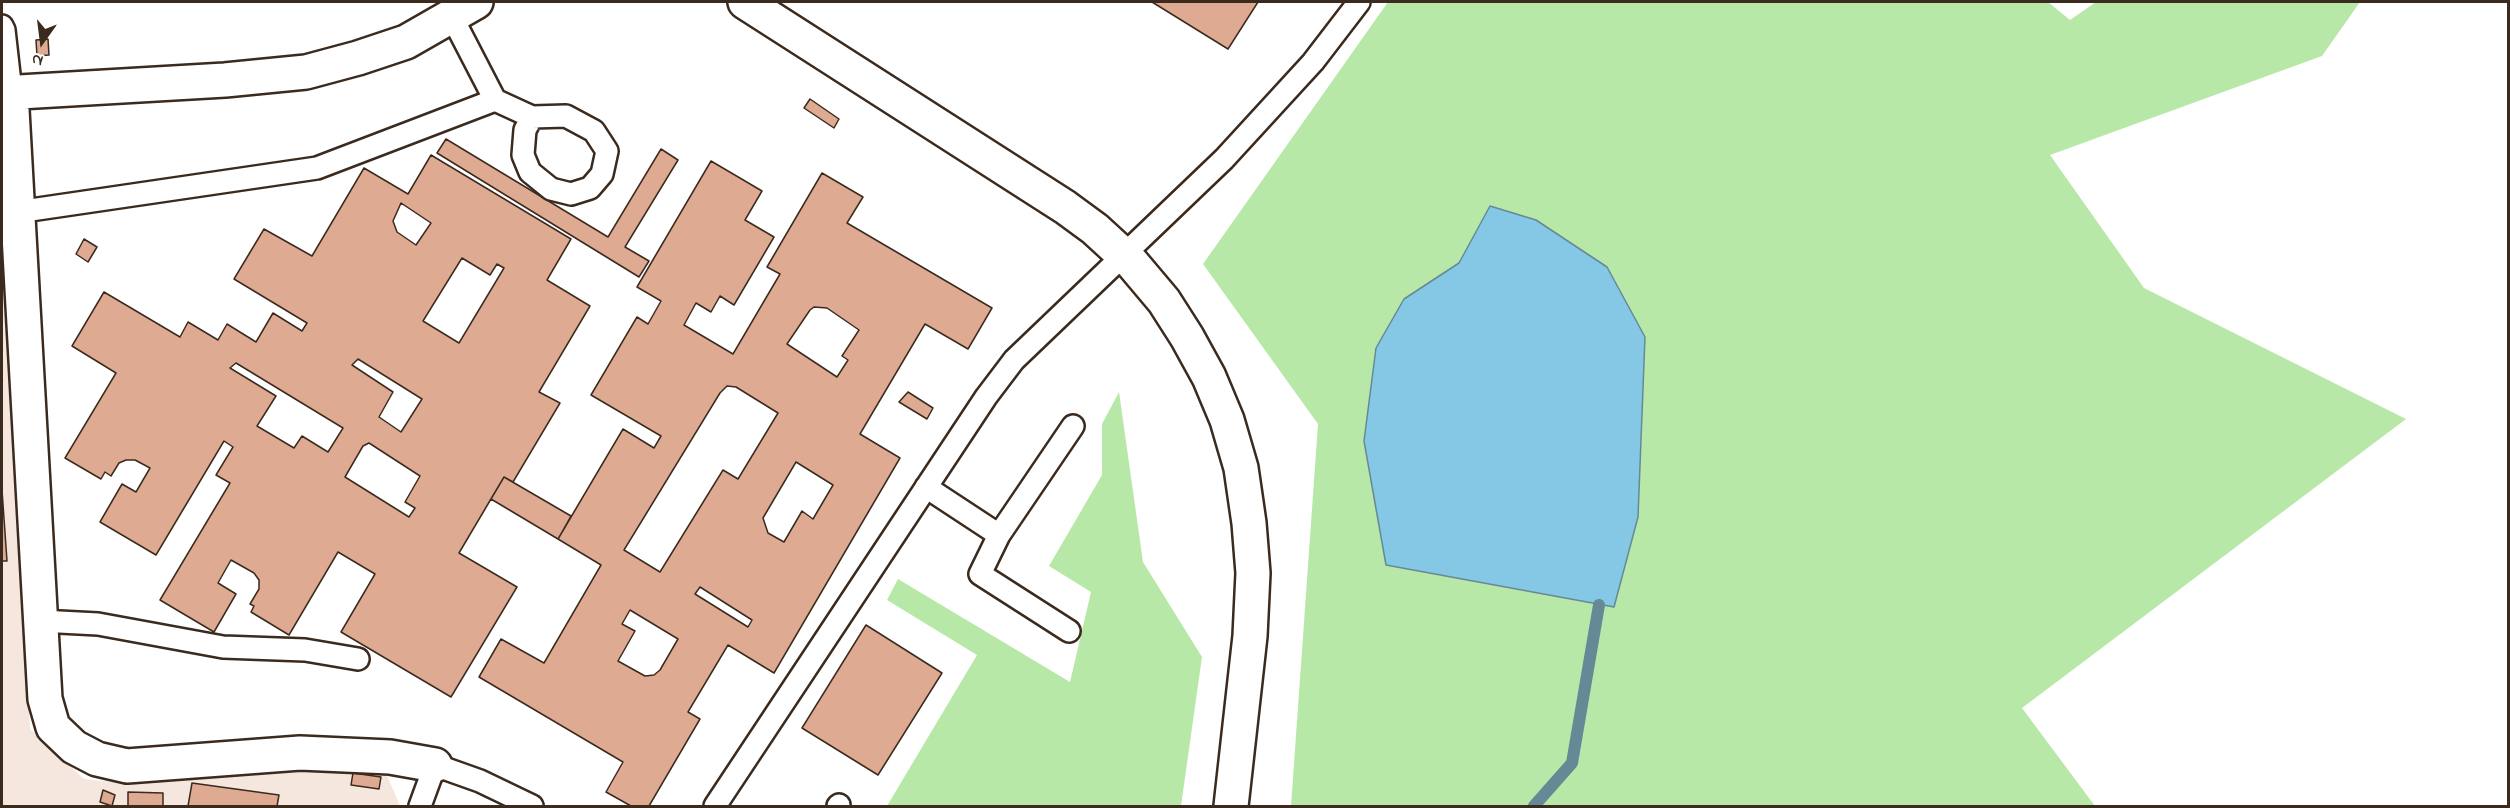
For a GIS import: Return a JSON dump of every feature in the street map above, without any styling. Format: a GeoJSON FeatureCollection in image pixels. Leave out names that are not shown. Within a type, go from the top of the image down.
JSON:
{"type":"FeatureCollection","features":[{"type":"Feature","properties":{"kind":"street"},"geometry":{"type":"LineString","coordinates":[[745,2],[1065,207],[1095,229],[1124,255],[1164,301],[1209,377],[1227,420],[1241,468],[1253,573],[1250,636],[1231,807]]}},
{"type":"Feature","properties":{"kind":"street"},"geometry":{"type":"LineString","coordinates":[[435,765],[390,757],[300,753],[127,766],[97,759],[74,747],[53,727],[45,699],[17,212],[6,93],[225,80],[306,72],[406,42],[464,9]]}},
{"type":"Feature","properties":{"kind":"lane"},"geometry":{"type":"LineString","coordinates":[[715,807],[986,397],[1014,360],[1224,159],[1313,62],[1359,2]]}},
{"type":"Feature","properties":{"kind":"lane"},"geometry":{"type":"LineString","coordinates":[[464,9],[495,100]]}},
{"type":"Feature","properties":{"kind":"lane"},"geometry":{"type":"LineString","coordinates":[[2,26],[6,93]]}},
{"type":"Feature","properties":{"kind":"lane"},"geometry":{"type":"LineString","coordinates":[[17,212],[317,168],[495,100],[532,117]]}},
{"type":"Feature","properties":{"kind":"lane"},"geometry":{"type":"LineString","coordinates":[[1069,631],[980,574],[999,535],[1073,426]]}},
{"type":"Feature","properties":{"kind":"lane"},"geometry":{"type":"LineString","coordinates":[[926,487],[999,535]]}},
{"type":"Feature","properties":{"kind":"lane"},"geometry":{"type":"LineString","coordinates":[[40,621],[98,624],[223,647],[306,650],[358,659]]}},
{"type":"Feature","properties":{"kind":"lane"},"geometry":{"type":"LineString","coordinates":[[420,807],[435,765],[480,781],[532,807]]}},
{"type":"Feature","properties":{"kind":"shaded area"},"geometry":{"type":"Polygon","coordinates":[[[2,232],[30,729],[84,779],[132,784],[338,765],[386,773],[400,806],[2,806],[2,232]]]}},
{"type":"Feature","properties":{"kind":"green space"},"geometry":{"type":"Polygon","coordinates":[[[1388,2],[2048,2],[2070,20],[2096,2],[2360,2],[2322,56],[2050,155],[2144,288],[2406,419],[2022,708],[2095,806],[1291,806],[1318,424],[1203,264],[1388,2]]]}},
{"type":"Feature","properties":{"kind":"green space"},"geometry":{"type":"Polygon","coordinates":[[[1119,392],[1143,562],[1202,657],[1181,806],[887,806],[977,655],[887,600],[898,579],[1070,682],[1091,592],[1049,566],[1102,475],[1102,424],[1119,392]]]}},
{"type":"Feature","properties":{"kind":"water"},"geometry":{"type":"Polygon","coordinates":[[[1490,206],[1536,220],[1607,267],[1645,337],[1638,517],[1614,607],[1386,565],[1364,441],[1376,348],[1404,299],[1459,263],[1490,206]]]}},
{"type":"Feature","properties":{"kind":"building"},"geometry":{"type":"Polygon","coordinates":[[[1152,2],[1258,2],[1228,49],[1152,2]]]}},
{"type":"Feature","properties":{"kind":"building"},"geometry":{"type":"Polygon","coordinates":[[[48,39],[49,55],[37,56],[36,40],[48,39]]]}},
{"type":"Feature","properties":{"kind":"building"},"geometry":{"type":"Polygon","coordinates":[[[810,99],[839,119],[834,128],[804,108],[810,99]]]}},
{"type":"Feature","properties":{"kind":"building"},"geometry":{"type":"Polygon","coordinates":[[[446,139],[608,237],[661,149],[678,160],[625,247],[649,261],[639,277],[437,153],[446,139]]]}},
{"type":"Feature","properties":{"kind":"building"},"geometry":{"type":"Polygon","coordinates":[[[431,155],[571,239],[547,280],[590,306],[539,392],[560,403],[513,482],[504,477],[459,553],[517,587],[451,697],[341,632],[375,574],[338,552],[289,635],[251,612],[254,606],[250,604],[259,589],[259,580],[254,573],[231,560],[218,583],[236,594],[214,632],[160,600],[230,483],[216,475],[233,447],[224,441],[156,555],[100,522],[122,484],[136,492],[150,468],[135,460],[126,460],[119,463],[111,476],[105,472],[101,479],[65,458],[116,373],[72,346],[104,292],[180,337],[188,322],[218,340],[227,324],[256,342],[273,313],[302,331],[307,323],[234,279],[264,229],[312,256],[364,168],[408,194],[431,155]],[[401,203],[393,221],[397,232],[416,245],[431,223],[401,203]],[[462,258],[423,321],[459,343],[504,268],[497,264],[490,275],[462,258]],[[358,359],[352,365],[393,392],[379,417],[401,432],[422,399],[358,359]],[[236,363],[230,368],[276,396],[257,426],[294,448],[302,436],[328,452],[343,428],[236,363]],[[369,443],[363,446],[345,477],[409,517],[415,508],[405,502],[420,476],[369,443]]]}},
{"type":"Feature","properties":{"kind":"building"},"geometry":{"type":"Polygon","coordinates":[[[711,161],[762,191],[745,220],[774,237],[734,305],[720,296],[711,312],[696,303],[684,325],[733,354],[780,274],[767,267],[822,173],[863,197],[847,223],[992,308],[968,349],[925,324],[860,434],[900,458],[774,673],[728,645],[688,712],[700,719],[649,806],[631,806],[606,792],[623,762],[479,677],[501,639],[544,663],[601,565],[558,539],[623,429],[654,448],[661,436],[591,395],[637,317],[648,324],[661,301],[637,287],[711,161]],[[814,307],[787,344],[837,377],[848,360],[842,356],[859,330],[827,308],[814,307]],[[727,386],[720,393],[624,550],[660,572],[723,470],[738,479],[778,413],[736,387],[727,386]],[[796,462],[763,518],[768,533],[784,542],[802,511],[813,519],[833,485],[796,462]],[[700,587],[695,594],[748,627],[752,620],[700,587]],[[630,610],[622,624],[635,631],[618,661],[645,676],[654,675],[660,670],[678,639],[630,610]]]}},
{"type":"Feature","properties":{"kind":"building"},"geometry":{"type":"Polygon","coordinates":[[[84,239],[97,247],[88,262],[76,254],[84,239]]]}},
{"type":"Feature","properties":{"kind":"building"},"geometry":{"type":"Polygon","coordinates":[[[908,392],[933,408],[927,419],[899,402],[908,392]]]}},
{"type":"Feature","properties":{"kind":"building"},"geometry":{"type":"Polygon","coordinates":[[[504,477],[571,516],[558,539],[491,499],[504,477]]]}},
{"type":"Feature","properties":{"kind":"building"},"geometry":{"type":"Polygon","coordinates":[[[2,490],[7,561],[2,561],[2,490]]]}},
{"type":"Feature","properties":{"kind":"building"},"geometry":{"type":"Polygon","coordinates":[[[866,625],[942,673],[878,775],[802,728],[866,625]]]}},
{"type":"Feature","properties":{"kind":"building"},"geometry":{"type":"Polygon","coordinates":[[[353,773],[381,777],[379,789],[351,785],[353,773]]]}},
{"type":"Feature","properties":{"kind":"building"},"geometry":{"type":"Polygon","coordinates":[[[192,783],[279,795],[277,806],[188,806],[192,783]]]}},
{"type":"Feature","properties":{"kind":"building"},"geometry":{"type":"Polygon","coordinates":[[[103,790],[115,795],[112,806],[100,802],[103,790]]]}},
{"type":"Feature","properties":{"kind":"building"},"geometry":{"type":"Polygon","coordinates":[[[128,792],[163,793],[163,806],[128,806],[128,792]]]}},
{"type":"Feature","properties":{"kind":"waterway"},"geometry":{"type":"LineString","coordinates":[[1534,806],[1572,763],[1599,605]]}}]}
